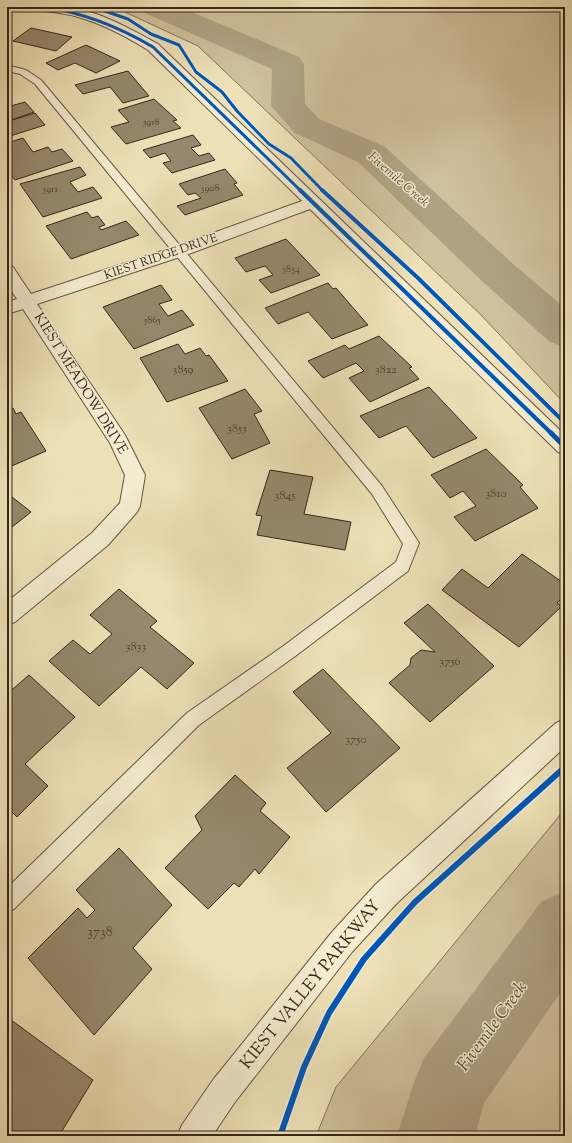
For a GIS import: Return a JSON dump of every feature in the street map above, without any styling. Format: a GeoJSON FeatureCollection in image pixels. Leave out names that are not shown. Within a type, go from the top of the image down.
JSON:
{"type":"FeatureCollection","features":[{"type":"Feature","properties":{"kind":"street"},"geometry":{"type":"LineString","coordinates":[[45,7],[78,14],[108,23],[153,47],[565,447]]}},
{"type":"Feature","properties":{"kind":"street","name":"KIEST RIDGE DRIVE"},"geometry":{"type":"LineString","coordinates":[[7,308],[180,251],[314,202]]}},
{"type":"Feature","properties":{"kind":"street","name":"KIEST MEADOW DRIVE"},"geometry":{"type":"LineString","coordinates":[[7,271],[118,440],[135,475],[130,506],[100,540],[7,615]]}},
{"type":"Feature","properties":{"kind":"street","name":"KIEST VALLEY PARKWAY"},"geometry":{"type":"LineString","coordinates":[[193,1136],[224,1091],[342,942],[386,894],[565,731]]}},
{"type":"Feature","properties":{"kind":"lane"},"geometry":{"type":"LineString","coordinates":[[7,68],[24,72],[38,82],[378,490],[411,543],[402,566],[288,652],[193,719],[7,902]]}},
{"type":"Feature","properties":{"kind":"shaded area"},"geometry":{"type":"Polygon","coordinates":[[[114,7],[565,7],[565,404],[480,314],[198,46],[114,7]]]}},
{"type":"Feature","properties":{"kind":"shaded area"},"geometry":{"type":"Polygon","coordinates":[[[565,809],[565,1136],[316,1136],[336,1087],[565,809]]]}},
{"type":"Feature","properties":{"kind":"building"},"geometry":{"type":"Polygon","coordinates":[[[31,28],[72,37],[56,51],[13,41],[31,28]]]}},
{"type":"Feature","properties":{"kind":"building"},"geometry":{"type":"Polygon","coordinates":[[[86,45],[120,61],[96,73],[75,63],[58,70],[46,63],[86,45]]]}},
{"type":"Feature","properties":{"kind":"building"},"geometry":{"type":"Polygon","coordinates":[[[128,71],[149,96],[123,103],[110,87],[83,94],[75,85],[128,71]]]}},
{"type":"Feature","properties":{"kind":"building"},"geometry":{"type":"Polygon","coordinates":[[[154,99],[177,120],[173,121],[181,128],[126,144],[111,127],[129,122],[118,110],[154,99]]]}},
{"type":"Feature","properties":{"kind":"building"},"geometry":{"type":"Polygon","coordinates":[[[25,102],[34,112],[9,121],[35,113],[45,125],[7,137],[7,107],[25,102]]]}},
{"type":"Feature","properties":{"kind":"building"},"geometry":{"type":"Polygon","coordinates":[[[193,135],[201,145],[191,148],[199,156],[209,153],[215,160],[172,173],[163,163],[171,161],[165,153],[150,158],[143,150],[193,135]]]}},
{"type":"Feature","properties":{"kind":"building"},"geometry":{"type":"Polygon","coordinates":[[[23,138],[33,152],[48,147],[52,152],[62,149],[73,161],[15,180],[7,169],[7,143],[23,138]]]}},
{"type":"Feature","properties":{"kind":"building"},"geometry":{"type":"Polygon","coordinates":[[[80,167],[86,175],[70,182],[78,192],[93,187],[102,198],[43,217],[20,184],[80,167]]]}},
{"type":"Feature","properties":{"kind":"building"},"geometry":{"type":"Polygon","coordinates":[[[225,169],[237,183],[234,184],[243,195],[185,215],[177,206],[201,198],[195,193],[188,195],[179,184],[225,169]]]}},
{"type":"Feature","properties":{"kind":"building"},"geometry":{"type":"Polygon","coordinates":[[[87,212],[92,218],[98,216],[105,225],[99,227],[101,230],[126,221],[139,235],[71,259],[46,226],[87,212]]]}},
{"type":"Feature","properties":{"kind":"building"},"geometry":{"type":"Polygon","coordinates":[[[286,239],[320,275],[271,293],[259,280],[273,275],[265,266],[246,272],[235,258],[286,239]]]}},
{"type":"Feature","properties":{"kind":"building"},"geometry":{"type":"Polygon","coordinates":[[[328,283],[333,289],[336,288],[368,325],[332,339],[308,312],[278,324],[265,308],[328,283]]]}},
{"type":"Feature","properties":{"kind":"building"},"geometry":{"type":"Polygon","coordinates":[[[161,285],[172,300],[159,304],[168,316],[182,310],[194,325],[134,349],[103,307],[161,285]]]}},
{"type":"Feature","properties":{"kind":"building"},"geometry":{"type":"Polygon","coordinates":[[[379,336],[412,367],[409,368],[419,379],[370,402],[349,378],[364,371],[356,363],[323,378],[308,361],[345,345],[349,349],[379,336]]]}},
{"type":"Feature","properties":{"kind":"building"},"geometry":{"type":"Polygon","coordinates":[[[178,344],[185,354],[200,348],[206,356],[209,355],[228,381],[167,402],[140,358],[178,344]]]}},
{"type":"Feature","properties":{"kind":"building"},"geometry":{"type":"Polygon","coordinates":[[[429,387],[477,438],[433,458],[406,426],[379,438],[360,416],[429,387]]]}},
{"type":"Feature","properties":{"kind":"building"},"geometry":{"type":"Polygon","coordinates":[[[245,389],[262,411],[254,414],[270,443],[232,459],[199,408],[245,389]]]}},
{"type":"Feature","properties":{"kind":"building"},"geometry":{"type":"Polygon","coordinates":[[[13,408],[16,414],[21,412],[46,451],[7,468],[7,410],[13,408]]]}},
{"type":"Feature","properties":{"kind":"building"},"geometry":{"type":"Polygon","coordinates":[[[486,449],[523,485],[520,487],[538,508],[475,541],[454,517],[476,506],[463,491],[450,498],[431,475],[486,449]]]}},
{"type":"Feature","properties":{"kind":"building"},"geometry":{"type":"Polygon","coordinates":[[[270,470],[313,477],[304,514],[351,522],[345,550],[257,535],[262,516],[256,515],[270,470]]]}},
{"type":"Feature","properties":{"kind":"building"},"geometry":{"type":"Polygon","coordinates":[[[7,493],[31,512],[7,531],[7,493]]]}},
{"type":"Feature","properties":{"kind":"building"},"geometry":{"type":"Polygon","coordinates":[[[522,554],[565,584],[565,595],[557,603],[562,606],[519,647],[442,590],[462,569],[488,588],[522,554]]]}},
{"type":"Feature","properties":{"kind":"building"},"geometry":{"type":"Polygon","coordinates":[[[119,589],[157,621],[150,627],[194,663],[167,689],[141,667],[99,706],[49,661],[73,640],[90,654],[112,634],[90,615],[119,589]]]}},
{"type":"Feature","properties":{"kind":"building"},"geometry":{"type":"Polygon","coordinates":[[[428,604],[494,666],[430,722],[389,683],[410,665],[411,658],[421,650],[435,652],[404,623],[428,604]]]}},
{"type":"Feature","properties":{"kind":"building"},"geometry":{"type":"Polygon","coordinates":[[[323,669],[400,748],[326,812],[287,768],[331,733],[293,692],[323,669]]]}},
{"type":"Feature","properties":{"kind":"building"},"geometry":{"type":"Polygon","coordinates":[[[29,675],[75,717],[25,764],[48,786],[17,817],[7,807],[7,694],[29,675]]]}},
{"type":"Feature","properties":{"kind":"building"},"geometry":{"type":"Polygon","coordinates":[[[235,775],[266,803],[260,811],[290,837],[259,874],[255,869],[239,887],[234,883],[208,909],[165,868],[202,830],[195,816],[235,775]]]}},
{"type":"Feature","properties":{"kind":"building"},"geometry":{"type":"Polygon","coordinates":[[[119,848],[172,905],[133,948],[152,969],[94,1035],[28,958],[78,908],[87,918],[95,910],[76,890],[119,848]]]}},
{"type":"Feature","properties":{"kind":"building"},"geometry":{"type":"Polygon","coordinates":[[[7,1017],[93,1080],[59,1136],[7,1136],[7,1017]]]}},
{"type":"Feature","properties":{"kind":"waterway","name":"Fivemile Creek"},"geometry":{"type":"LineString","coordinates":[[155,7],[288,64],[288,106],[307,126],[371,154],[498,273],[565,332]]}},
{"type":"Feature","properties":{"kind":"waterway","name":"Fivemile Creek"},"geometry":{"type":"LineString","coordinates":[[436,1136],[451,1085],[565,926]]}},
{"type":"Feature","properties":{"kind":"cycle path"},"geometry":{"type":"LineString","coordinates":[[45,7],[88,16],[128,33],[153,47],[565,447]]}},
{"type":"Feature","properties":{"kind":"cycle path"},"geometry":{"type":"LineString","coordinates":[[93,7],[128,19],[151,34],[179,45],[196,72],[222,92],[237,111],[269,144],[291,158],[312,181],[418,278],[565,423]]}},
{"type":"Feature","properties":{"kind":"cycle path"},"geometry":{"type":"LineString","coordinates":[[280,1136],[304,1067],[329,1013],[364,959],[415,902],[565,767]]}}]}
